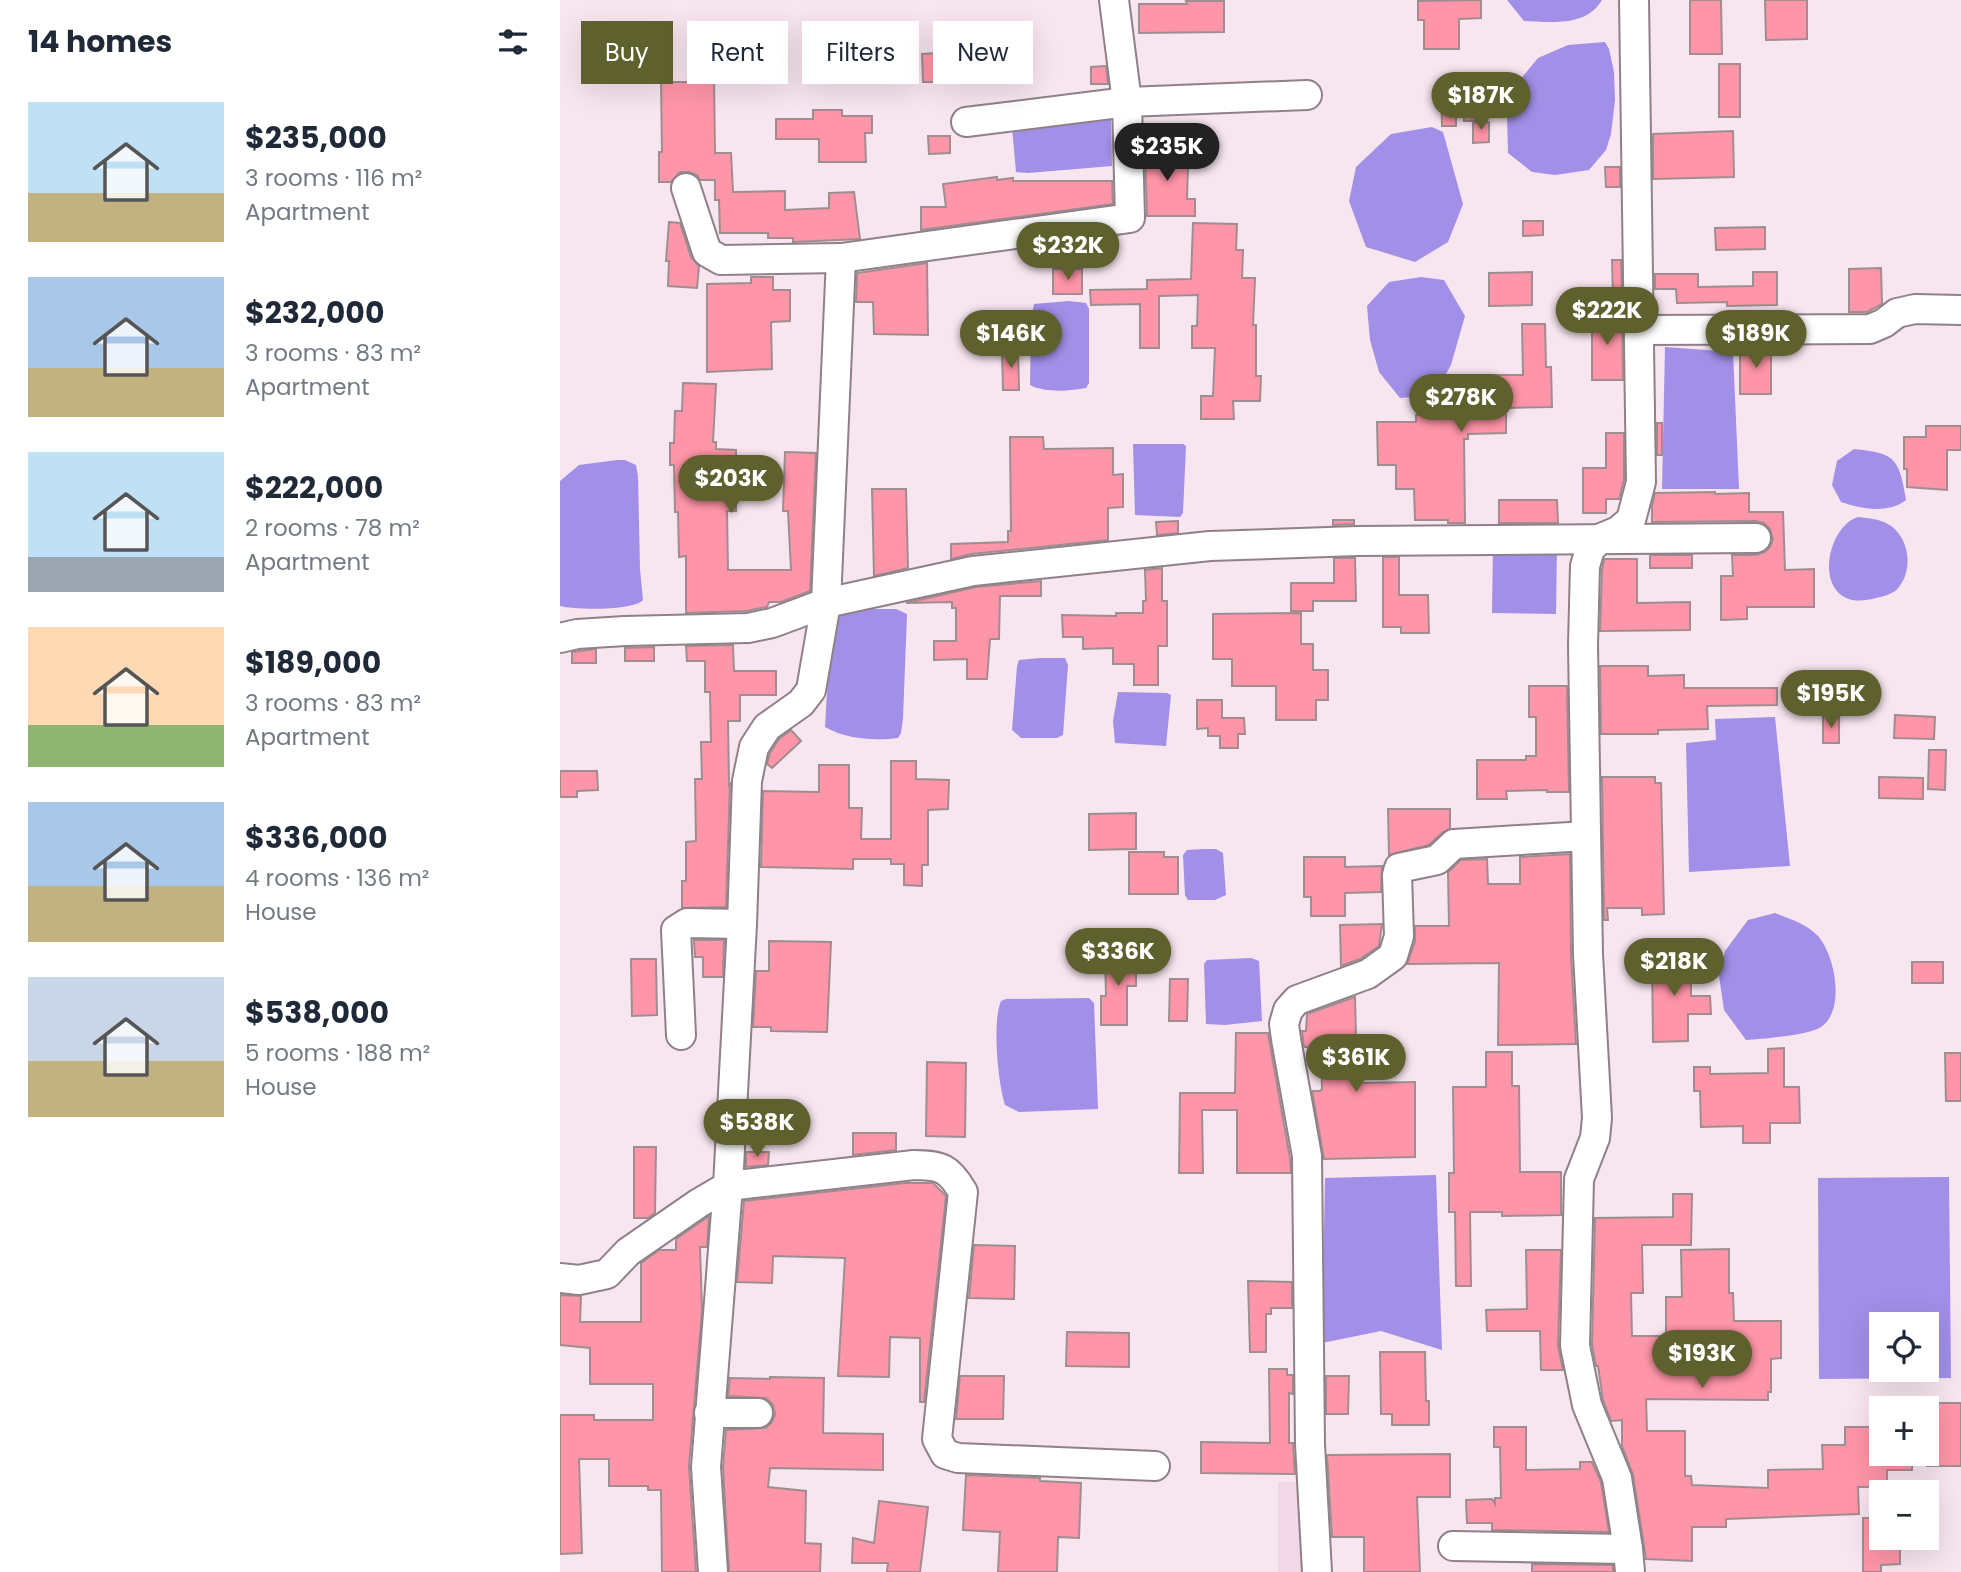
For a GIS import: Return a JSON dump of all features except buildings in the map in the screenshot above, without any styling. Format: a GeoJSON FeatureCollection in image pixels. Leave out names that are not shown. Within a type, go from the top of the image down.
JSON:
{"type":"FeatureCollection","features":[{"type":"Feature","properties":{"kind":"street"},"geometry":{"type":"LineString","coordinates":[[686,188],[707,252],[721,260],[841,258],[1130,218],[1127,102],[1114,0]]}},
{"type":"Feature","properties":{"kind":"street"},"geometry":{"type":"LineString","coordinates":[[1453,1546],[1629,1560],[1617,1478],[1587,1405],[1575,1346],[1579,1179],[1595,1138],[1597,1118],[1588,954],[1583,645],[1585,566],[1591,549],[1601,538],[1618,531],[1631,520],[1641,482],[1634,0]]}},
{"type":"Feature","properties":{"kind":"street"},"geometry":{"type":"LineString","coordinates":[[966,122],[1127,102],[1307,95]]}},
{"type":"Feature","properties":{"kind":"street"},"geometry":{"type":"LineString","coordinates":[[713,1572],[706,1467],[728,1186],[747,781],[754,747],[767,727],[801,703],[811,690],[826,603],[841,258]]}},
{"type":"Feature","properties":{"kind":"street"},"geometry":{"type":"LineString","coordinates":[[1639,330],[1870,328],[1884,323],[1897,313],[1915,309],[1961,310]]}},
{"type":"Feature","properties":{"kind":"street"},"geometry":{"type":"LineString","coordinates":[[560,638],[577,634],[625,631],[748,628],[772,623],[826,603],[972,571],[1210,546],[1357,541],[1756,538]]}},
{"type":"Feature","properties":{"kind":"street"},"geometry":{"type":"LineString","coordinates":[[1317,1572],[1310,1444],[1307,1156],[1284,1024],[1288,1010],[1297,1000],[1368,974],[1393,956],[1399,936],[1396,874],[1399,868],[1437,860],[1454,844],[1586,836]]}},
{"type":"Feature","properties":{"kind":"street"},"geometry":{"type":"LineString","coordinates":[[681,1035],[676,930],[687,923],[742,924]]}},
{"type":"Feature","properties":{"kind":"street"},"geometry":{"type":"LineString","coordinates":[[560,1278],[579,1280],[607,1274],[628,1252],[728,1186],[914,1165],[936,1165],[953,1174],[963,1192],[937,1438],[945,1454],[958,1458],[1155,1466]]}},
{"type":"Feature","properties":{"kind":"street"},"geometry":{"type":"LineString","coordinates":[[709,1413],[758,1413]]}},
{"type":"Feature","properties":{"kind":"shaded area"},"geometry":{"type":"Polygon","coordinates":[[[1507,0],[1602,0],[1595,9],[1578,19],[1546,22],[1524,21],[1507,0]]]}},
{"type":"Feature","properties":{"kind":"shaded area"},"geometry":{"type":"Polygon","coordinates":[[[1605,42],[1614,72],[1615,100],[1606,150],[1589,170],[1555,175],[1532,172],[1508,153],[1507,115],[1519,81],[1538,58],[1568,45],[1605,42]]]}},
{"type":"Feature","properties":{"kind":"shaded area"},"geometry":{"type":"Polygon","coordinates":[[[1111,116],[1112,166],[1016,172],[1012,127],[1111,116]]]}},
{"type":"Feature","properties":{"kind":"shaded area"},"geometry":{"type":"Polygon","coordinates":[[[1432,127],[1443,132],[1463,204],[1448,242],[1415,262],[1366,247],[1349,201],[1356,167],[1391,134],[1432,127]]]}},
{"type":"Feature","properties":{"kind":"shaded area"},"geometry":{"type":"Polygon","coordinates":[[[1421,277],[1444,280],[1465,316],[1451,365],[1434,395],[1400,398],[1379,372],[1370,340],[1367,306],[1389,282],[1421,277]]]}},
{"type":"Feature","properties":{"kind":"shaded area"},"geometry":{"type":"Polygon","coordinates":[[[1069,301],[1086,303],[1089,309],[1089,383],[1086,388],[1065,390],[1043,389],[1030,385],[1031,320],[1034,304],[1069,301]]]}},
{"type":"Feature","properties":{"kind":"shaded area"},"geometry":{"type":"Polygon","coordinates":[[[1665,347],[1733,352],[1739,489],[1662,489],[1665,347]]]}},
{"type":"Feature","properties":{"kind":"shaded area"},"geometry":{"type":"Polygon","coordinates":[[[1133,444],[1186,446],[1183,513],[1180,517],[1135,515],[1133,444]]]}},
{"type":"Feature","properties":{"kind":"shaded area"},"geometry":{"type":"Polygon","coordinates":[[[1854,449],[1879,453],[1893,461],[1901,475],[1906,500],[1883,509],[1857,507],[1841,502],[1832,485],[1837,461],[1854,449]]]}},
{"type":"Feature","properties":{"kind":"shaded area"},"geometry":{"type":"Polygon","coordinates":[[[617,460],[636,465],[643,600],[637,604],[616,608],[560,606],[560,481],[579,465],[617,460]]]}},
{"type":"Feature","properties":{"kind":"shaded area"},"geometry":{"type":"Polygon","coordinates":[[[1858,517],[1881,521],[1892,527],[1904,542],[1908,560],[1904,579],[1897,589],[1892,593],[1859,601],[1849,599],[1838,592],[1829,570],[1833,544],[1848,523],[1858,517]]]}},
{"type":"Feature","properties":{"kind":"shaded area"},"geometry":{"type":"Polygon","coordinates":[[[1493,544],[1557,545],[1556,614],[1492,613],[1493,544]]]}},
{"type":"Feature","properties":{"kind":"shaded area"},"geometry":{"type":"Polygon","coordinates":[[[856,609],[896,609],[907,614],[903,718],[898,738],[860,738],[825,727],[830,640],[837,613],[856,609]]]}},
{"type":"Feature","properties":{"kind":"shaded area"},"geometry":{"type":"Polygon","coordinates":[[[1065,658],[1068,665],[1063,735],[1057,738],[1021,738],[1012,730],[1017,666],[1019,660],[1065,658]]]}},
{"type":"Feature","properties":{"kind":"shaded area"},"geometry":{"type":"Polygon","coordinates":[[[1118,692],[1171,695],[1166,746],[1115,743],[1113,721],[1118,692]]]}},
{"type":"Feature","properties":{"kind":"shaded area"},"geometry":{"type":"Polygon","coordinates":[[[1775,717],[1790,866],[1689,872],[1686,743],[1716,740],[1715,719],[1775,717]]]}},
{"type":"Feature","properties":{"kind":"shaded area"},"geometry":{"type":"Polygon","coordinates":[[[1216,849],[1223,853],[1226,895],[1215,900],[1188,900],[1185,895],[1183,855],[1187,850],[1216,849]]]}},
{"type":"Feature","properties":{"kind":"shaded area"},"geometry":{"type":"Polygon","coordinates":[[[1775,913],[1798,922],[1818,936],[1833,969],[1836,996],[1829,1019],[1815,1030],[1746,1040],[1724,1010],[1719,976],[1725,951],[1748,920],[1775,913]]]}},
{"type":"Feature","properties":{"kind":"shaded area"},"geometry":{"type":"Polygon","coordinates":[[[1251,958],[1259,961],[1262,1021],[1206,1024],[1204,964],[1207,960],[1251,958]]]}},
{"type":"Feature","properties":{"kind":"shaded area"},"geometry":{"type":"Polygon","coordinates":[[[1089,998],[1094,1003],[1098,1109],[1019,1112],[1005,1105],[997,1053],[998,1010],[1001,1001],[1089,998]]]}},
{"type":"Feature","properties":{"kind":"shaded area"},"geometry":{"type":"Polygon","coordinates":[[[1436,1175],[1442,1350],[1381,1331],[1322,1343],[1325,1178],[1436,1175]]]}},
{"type":"Feature","properties":{"kind":"shaded area"},"geometry":{"type":"Polygon","coordinates":[[[1949,1177],[1951,1378],[1939,1378],[1939,1312],[1869,1312],[1869,1379],[1819,1379],[1818,1178],[1949,1177]]]}},
{"type":"Feature","properties":{"kind":"shaded area"},"geometry":{"type":"Polygon","coordinates":[[[1278,1482],[1308,1482],[1308,1572],[1278,1572],[1278,1482]]]}}]}
